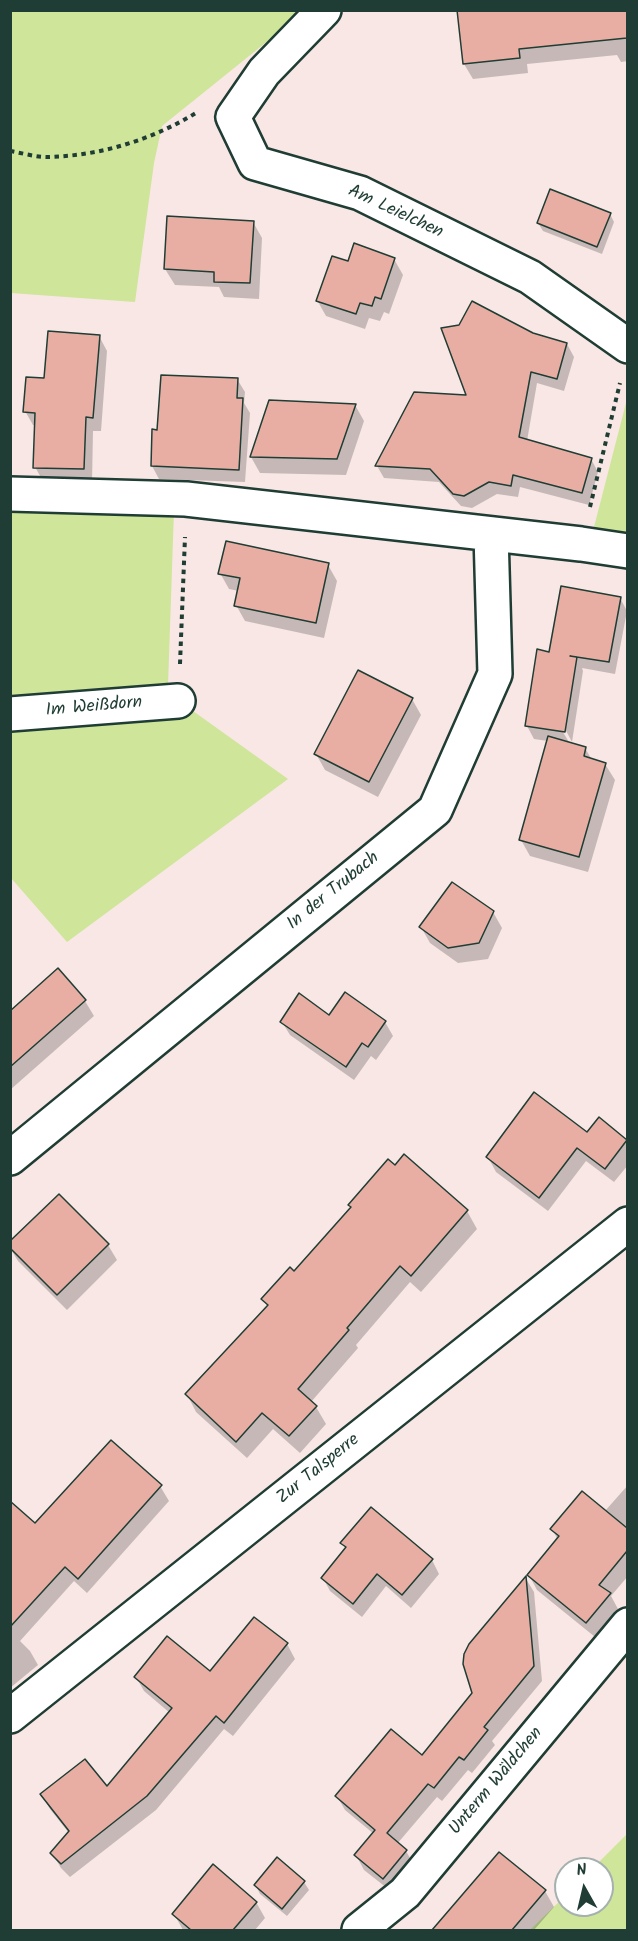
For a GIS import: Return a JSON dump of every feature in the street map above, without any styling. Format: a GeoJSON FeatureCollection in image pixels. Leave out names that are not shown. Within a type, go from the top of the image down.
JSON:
{"type":"FeatureCollection","features":[{"type":"Feature","properties":{"kind":"street","name":"Am Leielchen"},"geometry":{"type":"LineString","coordinates":[[324,10],[264,72],[233,117],[255,163],[360,193],[530,277],[625,359]]}},
{"type":"Feature","properties":{"kind":"street"},"geometry":{"type":"LineString","coordinates":[[10,494],[186,499],[627,551]]}},
{"type":"Feature","properties":{"kind":"street","name":"In der Trubach"},"geometry":{"type":"LineString","coordinates":[[10,1158],[435,810],[495,674],[491,534]]}},
{"type":"Feature","properties":{"kind":"street","name":"Im Weißdorn"},"geometry":{"type":"LineString","coordinates":[[10,714],[178,701]]}},
{"type":"Feature","properties":{"kind":"street","name":"Zur Talsperre"},"geometry":{"type":"LineString","coordinates":[[10,1716],[627,1224]]}},
{"type":"Feature","properties":{"kind":"street","name":"Unterm Wäldchen"},"geometry":{"type":"LineString","coordinates":[[359,1930],[405,1893],[627,1625]]}},
{"type":"Feature","properties":{"kind":"path"},"geometry":{"type":"LineString","coordinates":[[10,151],[45,157],[104,150],[144,140],[200,110]]}},
{"type":"Feature","properties":{"kind":"path"},"geometry":{"type":"LineString","coordinates":[[580,544],[625,359]]}},
{"type":"Feature","properties":{"kind":"path"},"geometry":{"type":"LineString","coordinates":[[178,701],[186,499]]}},
{"type":"Feature","properties":{"kind":"green space"},"geometry":{"type":"Polygon","coordinates":[[[10,11],[305,11],[162,126],[154,163],[135,302],[11,293],[10,11]]]}},
{"type":"Feature","properties":{"kind":"green space"},"geometry":{"type":"Polygon","coordinates":[[[627,399],[627,536],[593,531],[627,399]]]}},
{"type":"Feature","properties":{"kind":"green space"},"geometry":{"type":"Polygon","coordinates":[[[11,505],[174,510],[168,685],[11,700],[11,505]]]}},
{"type":"Feature","properties":{"kind":"green space"},"geometry":{"type":"Polygon","coordinates":[[[193,711],[288,779],[67,942],[11,878],[10,731],[193,711]]]}},
{"type":"Feature","properties":{"kind":"green space"},"geometry":{"type":"Polygon","coordinates":[[[627,1834],[627,1930],[530,1930],[554,1907],[554,1917],[614,1917],[614,1857],[604,1857],[627,1834]]]}},
{"type":"Feature","properties":{"kind":"building"},"geometry":{"type":"Polygon","coordinates":[[[457,10],[627,10],[627,38],[519,49],[520,58],[463,64],[457,10]]]}},
{"type":"Feature","properties":{"kind":"building"},"geometry":{"type":"Polygon","coordinates":[[[550,189],[611,213],[597,247],[537,223],[550,189]]]}},
{"type":"Feature","properties":{"kind":"building"},"geometry":{"type":"Polygon","coordinates":[[[167,216],[254,221],[250,283],[214,282],[214,272],[164,269],[167,216]]]}},
{"type":"Feature","properties":{"kind":"building"},"geometry":{"type":"Polygon","coordinates":[[[354,243],[395,258],[381,299],[375,297],[372,306],[360,303],[356,314],[316,301],[332,256],[348,261],[354,243]]]}},
{"type":"Feature","properties":{"kind":"building"},"geometry":{"type":"Polygon","coordinates":[[[472,301],[533,333],[567,343],[557,379],[531,372],[519,437],[592,458],[582,493],[513,475],[511,486],[489,482],[464,496],[453,494],[430,469],[375,466],[414,392],[466,395],[441,328],[459,325],[472,301]]]}},
{"type":"Feature","properties":{"kind":"building"},"geometry":{"type":"Polygon","coordinates":[[[48,331],[100,335],[93,418],[86,417],[84,469],[33,468],[35,413],[23,412],[26,377],[44,378],[48,331]]]}},
{"type":"Feature","properties":{"kind":"building"},"geometry":{"type":"Polygon","coordinates":[[[161,375],[238,378],[237,398],[243,398],[239,470],[151,466],[152,429],[157,430],[161,375]]]}},
{"type":"Feature","properties":{"kind":"building"},"geometry":{"type":"Polygon","coordinates":[[[269,400],[356,404],[337,459],[250,457],[269,400]]]}},
{"type":"Feature","properties":{"kind":"building"},"geometry":{"type":"Polygon","coordinates":[[[226,541],[329,563],[316,623],[234,606],[240,578],[218,574],[226,541]]]}},
{"type":"Feature","properties":{"kind":"building"},"geometry":{"type":"Polygon","coordinates":[[[561,586],[621,597],[609,662],[577,657],[565,732],[525,726],[537,649],[549,652],[561,586]]]}},
{"type":"Feature","properties":{"kind":"building"},"geometry":{"type":"Polygon","coordinates":[[[358,670],[413,698],[369,782],[314,754],[358,670]]]}},
{"type":"Feature","properties":{"kind":"building"},"geometry":{"type":"Polygon","coordinates":[[[548,736],[586,747],[584,756],[606,763],[579,857],[519,840],[548,736]]]}},
{"type":"Feature","properties":{"kind":"building"},"geometry":{"type":"Polygon","coordinates":[[[452,882],[494,911],[479,943],[448,948],[419,927],[452,882]]]}},
{"type":"Feature","properties":{"kind":"building"},"geometry":{"type":"Polygon","coordinates":[[[58,968],[86,1000],[10,1067],[10,1011],[58,968]]]}},
{"type":"Feature","properties":{"kind":"building"},"geometry":{"type":"Polygon","coordinates":[[[345,992],[386,1021],[368,1047],[362,1043],[346,1067],[280,1022],[299,993],[329,1015],[345,992]]]}},
{"type":"Feature","properties":{"kind":"building"},"geometry":{"type":"Polygon","coordinates":[[[534,1092],[587,1132],[599,1117],[627,1140],[605,1169],[577,1148],[539,1198],[486,1157],[534,1092]]]}},
{"type":"Feature","properties":{"kind":"building"},"geometry":{"type":"Polygon","coordinates":[[[404,1154],[468,1210],[411,1276],[400,1266],[298,1389],[317,1406],[289,1436],[262,1413],[236,1442],[185,1394],[268,1305],[261,1299],[290,1267],[294,1271],[351,1207],[348,1205],[388,1159],[395,1165],[404,1154]]]}},
{"type":"Feature","properties":{"kind":"building"},"geometry":{"type":"Polygon","coordinates":[[[59,1194],[109,1244],[57,1295],[10,1248],[10,1241],[59,1194]]]}},
{"type":"Feature","properties":{"kind":"building"},"geometry":{"type":"Polygon","coordinates":[[[111,1440],[162,1485],[78,1579],[65,1567],[10,1627],[10,1501],[35,1523],[111,1440]]]}},
{"type":"Feature","properties":{"kind":"building"},"geometry":{"type":"Polygon","coordinates":[[[582,1491],[627,1528],[627,1551],[599,1585],[611,1593],[586,1623],[527,1575],[559,1536],[550,1529],[582,1491]]]}},
{"type":"Feature","properties":{"kind":"building"},"geometry":{"type":"Polygon","coordinates":[[[371,1507],[433,1559],[402,1595],[377,1574],[353,1604],[321,1578],[346,1547],[340,1543],[371,1507]]]}},
{"type":"Feature","properties":{"kind":"building"},"geometry":{"type":"Polygon","coordinates":[[[526,1576],[534,1666],[484,1727],[488,1730],[464,1760],[459,1757],[434,1788],[428,1784],[387,1833],[407,1850],[383,1879],[354,1855],[375,1830],[335,1796],[391,1729],[422,1755],[472,1693],[463,1664],[464,1654],[469,1644],[526,1576]]]}},
{"type":"Feature","properties":{"kind":"building"},"geometry":{"type":"Polygon","coordinates":[[[254,1617],[288,1643],[224,1723],[216,1716],[147,1796],[61,1864],[50,1853],[69,1831],[40,1794],[85,1759],[107,1786],[172,1708],[134,1677],[167,1636],[210,1671],[254,1617]]]}},
{"type":"Feature","properties":{"kind":"building"},"geometry":{"type":"Polygon","coordinates":[[[499,1852],[546,1890],[512,1930],[432,1930],[499,1852]]]}},
{"type":"Feature","properties":{"kind":"building"},"geometry":{"type":"Polygon","coordinates":[[[277,1857],[305,1881],[282,1909],[254,1885],[277,1857]]]}},
{"type":"Feature","properties":{"kind":"building"},"geometry":{"type":"Polygon","coordinates":[[[213,1864],[257,1902],[233,1930],[191,1930],[172,1914],[213,1864]]]}}]}
